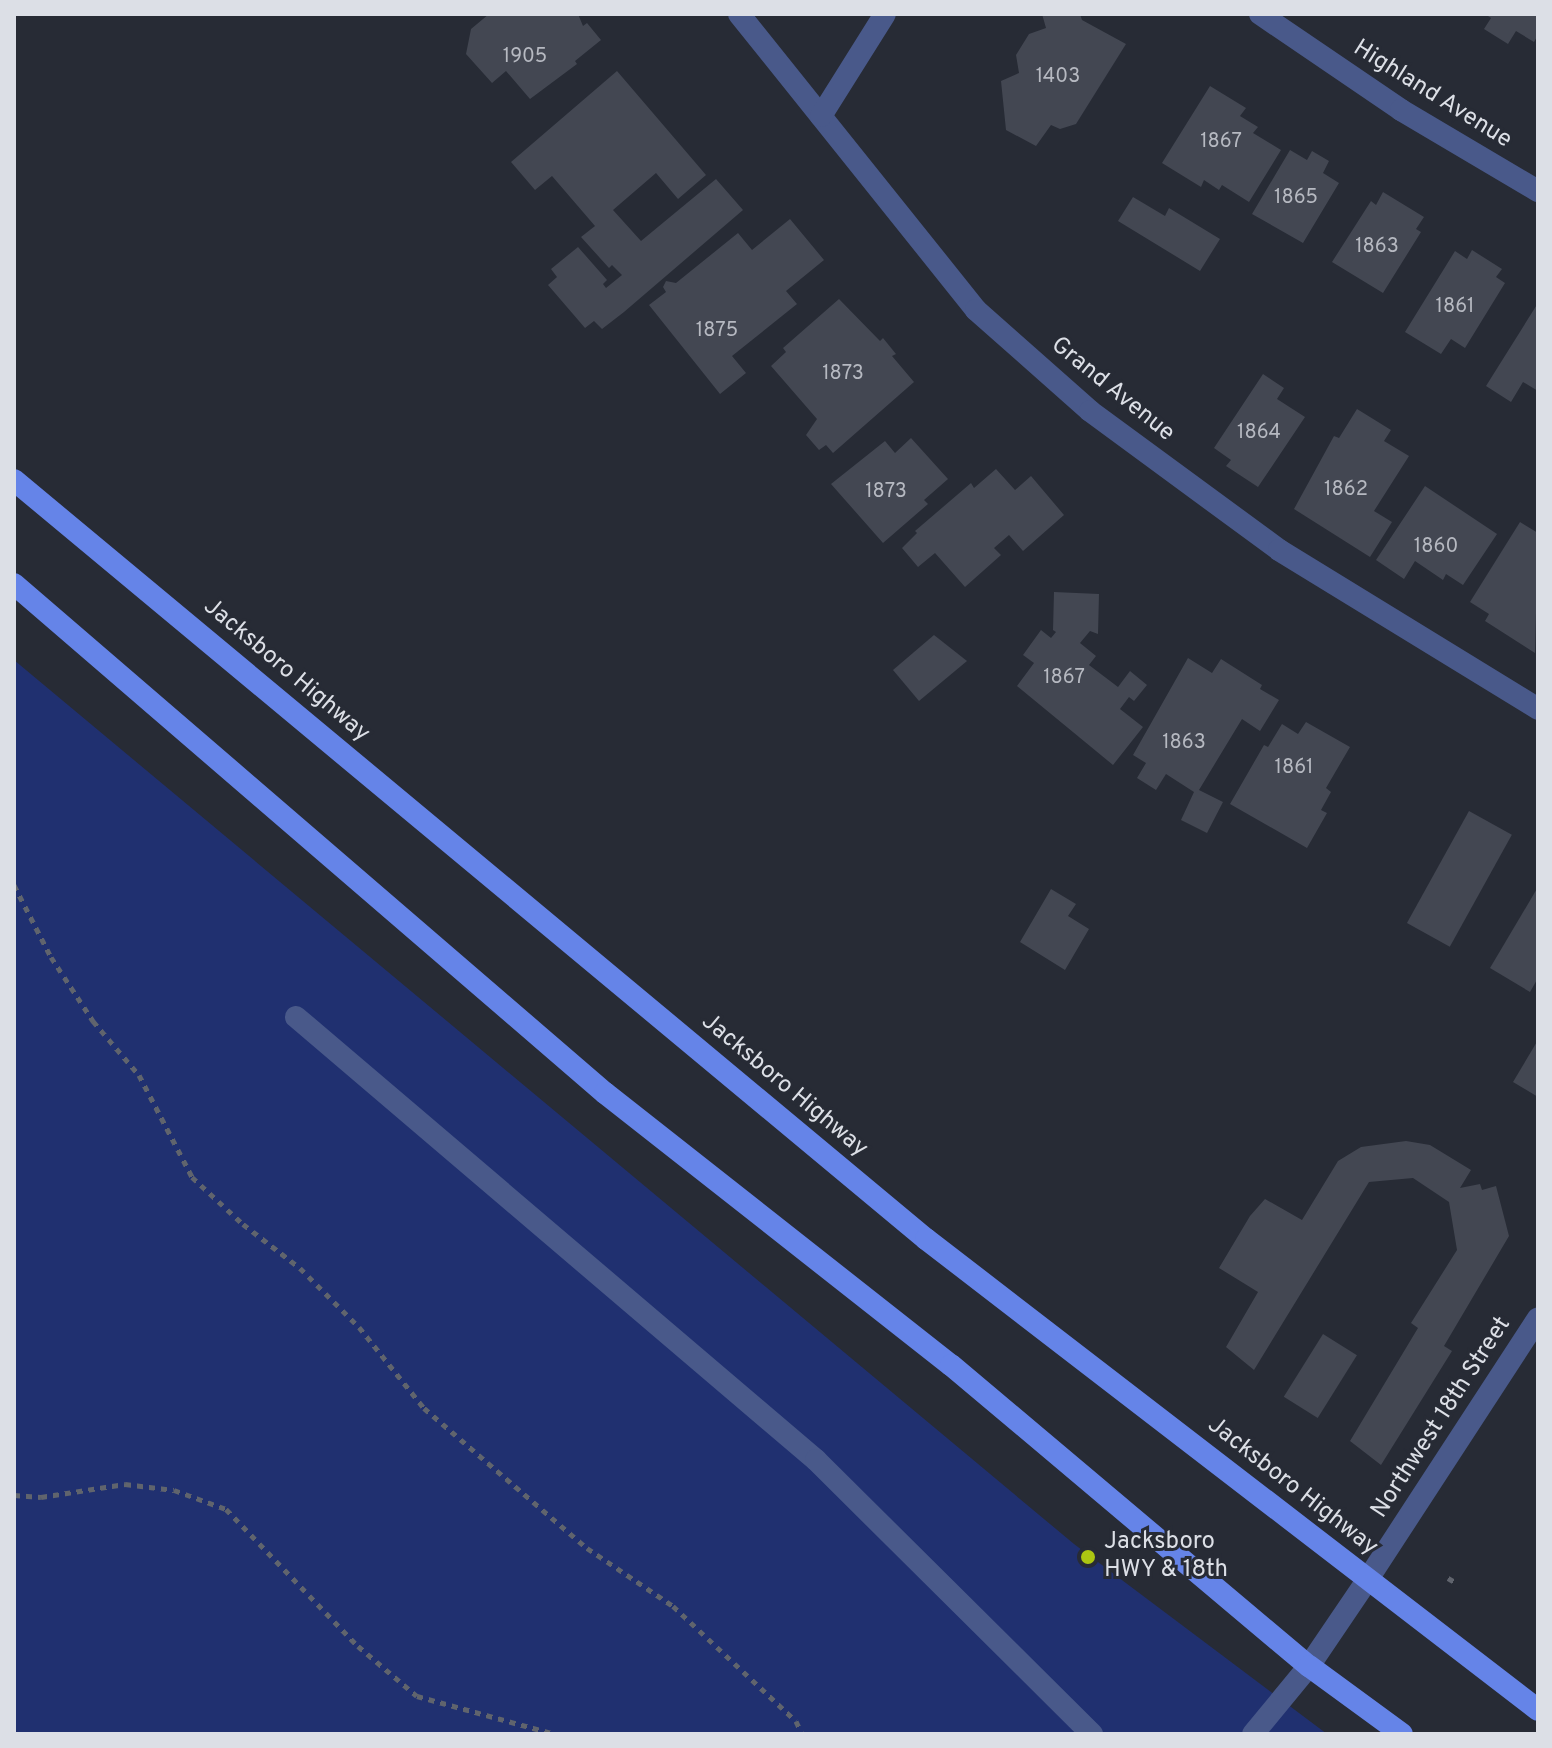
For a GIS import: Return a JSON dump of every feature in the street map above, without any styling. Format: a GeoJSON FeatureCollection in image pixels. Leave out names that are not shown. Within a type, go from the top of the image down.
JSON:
{"type":"FeatureCollection","features":[{"type":"Feature","properties":{"kind":"main road","name":"Jacksboro Highway"},"geometry":{"type":"LineString","coordinates":[[14,480],[926,1239],[1538,1710]]}},
{"type":"Feature","properties":{"kind":"main road"},"geometry":{"type":"LineString","coordinates":[[14,584],[605,1093],[951,1365],[1309,1666],[1402,1734]]}},
{"type":"Feature","properties":{"kind":"street","name":"Grand Avenue"},"geometry":{"type":"LineString","coordinates":[[739,14],[976,310],[1090,411],[1279,550],[1538,709]]}},
{"type":"Feature","properties":{"kind":"street"},"geometry":{"type":"LineString","coordinates":[[821,116],[885,14]]}},
{"type":"Feature","properties":{"kind":"street","name":"Highland Avenue"},"geometry":{"type":"LineString","coordinates":[[1260,14],[1401,110],[1538,191]]}},
{"type":"Feature","properties":{"kind":"street"},"geometry":{"type":"LineString","coordinates":[[296,1017],[816,1460],[1092,1734]]}},
{"type":"Feature","properties":{"kind":"street","name":"Northwest 18th Street"},"geometry":{"type":"LineString","coordinates":[[1253,1734],[1309,1666],[1538,1318]]}},
{"type":"Feature","properties":{"kind":"path"},"geometry":{"type":"LineString","coordinates":[[14,885],[51,957],[84,1008],[139,1075],[192,1177],[243,1224],[300,1268],[359,1327],[424,1408],[587,1548],[673,1606],[796,1721],[802,1734]]}},
{"type":"Feature","properties":{"kind":"path"},"geometry":{"type":"LineString","coordinates":[[14,1495],[41,1497],[125,1484],[174,1490],[226,1509],[358,1646],[417,1696],[555,1734]]}},
{"type":"Feature","properties":{"kind":"path"},"geometry":{"type":"LineString","coordinates":[[1448,1578],[1455,1582]]}},
{"type":"Feature","properties":{"kind":"shaded area"},"geometry":{"type":"Polygon","coordinates":[[[14,660],[1074,1544],[1327,1734],[14,1734],[14,660]]]}},
{"type":"Feature","properties":{"kind":"building"},"geometry":{"type":"Polygon","coordinates":[[[489,14],[578,14],[583,26],[587,23],[601,40],[575,61],[577,64],[530,99],[506,71],[492,83],[466,54],[471,29],[489,14]]]}},
{"type":"Feature","properties":{"kind":"building"},"geometry":{"type":"Polygon","coordinates":[[[1042,14],[1080,14],[1082,20],[1126,44],[1076,124],[1060,129],[1051,125],[1036,146],[1006,130],[1001,81],[1019,73],[1016,55],[1029,34],[1046,28],[1042,14]]]}},
{"type":"Feature","properties":{"kind":"building"},"geometry":{"type":"Polygon","coordinates":[[[1485,14],[1538,14],[1538,35],[1534,42],[1516,31],[1508,44],[1484,29],[1491,18],[1485,14]]]}},
{"type":"Feature","properties":{"kind":"building"},"geometry":{"type":"Polygon","coordinates":[[[617,71],[706,175],[678,199],[656,173],[613,210],[641,241],[716,179],[743,210],[602,329],[594,321],[585,328],[548,285],[557,277],[551,269],[578,247],[607,280],[603,284],[606,288],[622,275],[612,265],[609,268],[581,237],[595,226],[552,176],[535,190],[511,162],[617,71]]]}},
{"type":"Feature","properties":{"kind":"building"},"geometry":{"type":"Polygon","coordinates":[[[1210,86],[1246,108],[1240,116],[1258,127],[1253,133],[1281,150],[1249,202],[1222,185],[1219,190],[1204,180],[1201,187],[1162,163],[1210,86]]]}},
{"type":"Feature","properties":{"kind":"building"},"geometry":{"type":"Polygon","coordinates":[[[1290,150],[1307,160],[1312,151],[1329,161],[1323,173],[1339,183],[1303,243],[1252,214],[1290,150]]]}},
{"type":"Feature","properties":{"kind":"building"},"geometry":{"type":"Polygon","coordinates":[[[1383,192],[1424,217],[1416,229],[1421,232],[1383,293],[1332,262],[1371,201],[1376,205],[1383,192]]]}},
{"type":"Feature","properties":{"kind":"building"},"geometry":{"type":"Polygon","coordinates":[[[1133,197],[1165,216],[1169,208],[1220,239],[1200,271],[1118,221],[1133,197]]]}},
{"type":"Feature","properties":{"kind":"building"},"geometry":{"type":"Polygon","coordinates":[[[790,219],[824,260],[786,291],[797,304],[732,356],[746,373],[720,394],[649,305],[666,292],[663,287],[666,281],[676,283],[738,233],[752,250],[790,219]]]}},
{"type":"Feature","properties":{"kind":"building"},"geometry":{"type":"Polygon","coordinates":[[[1472,250],[1502,269],[1496,277],[1505,283],[1465,348],[1451,339],[1441,354],[1405,332],[1455,251],[1467,259],[1472,250]]]}},
{"type":"Feature","properties":{"kind":"building"},"geometry":{"type":"Polygon","coordinates":[[[839,299],[880,341],[883,338],[896,354],[892,356],[914,382],[833,453],[826,445],[819,450],[806,435],[817,419],[771,366],[786,352],[783,348],[839,299]]]}},
{"type":"Feature","properties":{"kind":"building"},"geometry":{"type":"Polygon","coordinates":[[[1538,303],[1538,391],[1523,382],[1511,402],[1486,386],[1538,303]]]}},
{"type":"Feature","properties":{"kind":"building"},"geometry":{"type":"Polygon","coordinates":[[[1263,374],[1284,388],[1277,399],[1305,417],[1258,487],[1226,466],[1231,460],[1214,448],[1263,374]]]}},
{"type":"Feature","properties":{"kind":"building"},"geometry":{"type":"Polygon","coordinates":[[[1357,409],[1391,430],[1384,441],[1409,456],[1374,511],[1392,522],[1370,557],[1294,509],[1334,436],[1339,438],[1357,409]]]}},
{"type":"Feature","properties":{"kind":"building"},"geometry":{"type":"Polygon","coordinates":[[[911,438],[948,479],[924,500],[928,504],[883,543],[831,484],[885,441],[895,453],[911,438]]]}},
{"type":"Feature","properties":{"kind":"building"},"geometry":{"type":"Polygon","coordinates":[[[996,469],[1015,490],[1031,476],[1064,515],[1023,551],[1009,535],[994,548],[1001,555],[965,587],[935,553],[918,567],[902,548],[917,533],[915,531],[971,483],[974,488],[996,469]]]}},
{"type":"Feature","properties":{"kind":"building"},"geometry":{"type":"Polygon","coordinates":[[[1425,486],[1497,534],[1463,585],[1446,574],[1443,580],[1415,561],[1404,579],[1376,560],[1425,486]]]}},
{"type":"Feature","properties":{"kind":"building"},"geometry":{"type":"Polygon","coordinates":[[[1520,522],[1538,533],[1535,653],[1485,621],[1489,614],[1470,602],[1520,522]]]}},
{"type":"Feature","properties":{"kind":"building"},"geometry":{"type":"Polygon","coordinates":[[[1054,592],[1099,594],[1098,634],[1090,631],[1080,643],[1096,656],[1089,665],[1118,687],[1130,671],[1147,685],[1134,701],[1129,697],[1120,709],[1143,727],[1113,765],[1017,686],[1034,663],[1023,655],[1041,630],[1051,638],[1056,632],[1053,630],[1054,592]]]}},
{"type":"Feature","properties":{"kind":"building"},"geometry":{"type":"Polygon","coordinates":[[[934,635],[967,661],[919,701],[893,670],[934,635]]]}},
{"type":"Feature","properties":{"kind":"building"},"geometry":{"type":"Polygon","coordinates":[[[1188,658],[1212,673],[1221,659],[1262,685],[1260,689],[1279,700],[1260,731],[1242,719],[1199,790],[1223,802],[1207,833],[1181,820],[1194,792],[1166,774],[1156,790],[1137,778],[1146,763],[1133,755],[1188,658]]]}},
{"type":"Feature","properties":{"kind":"building"},"geometry":{"type":"Polygon","coordinates":[[[1306,722],[1350,747],[1326,788],[1331,792],[1321,810],[1327,813],[1307,848],[1230,804],[1264,745],[1268,747],[1282,724],[1298,734],[1306,722]]]}},
{"type":"Feature","properties":{"kind":"building"},"geometry":{"type":"Polygon","coordinates":[[[1469,811],[1512,835],[1450,947],[1407,923],[1469,811]]]}},
{"type":"Feature","properties":{"kind":"building"},"geometry":{"type":"Polygon","coordinates":[[[1538,887],[1538,978],[1530,992],[1490,968],[1538,887]]]}},
{"type":"Feature","properties":{"kind":"building"},"geometry":{"type":"Polygon","coordinates":[[[1051,889],[1076,904],[1068,916],[1089,929],[1065,970],[1020,942],[1051,889]]]}},
{"type":"Feature","properties":{"kind":"building"},"geometry":{"type":"Polygon","coordinates":[[[1538,1040],[1538,1097],[1513,1082],[1538,1040]]]}},
{"type":"Feature","properties":{"kind":"building"},"geometry":{"type":"Polygon","coordinates":[[[1406,1141],[1430,1145],[1471,1170],[1460,1188],[1480,1184],[1482,1190],[1496,1186],[1509,1236],[1444,1346],[1452,1351],[1381,1465],[1350,1441],[1418,1328],[1411,1323],[1457,1250],[1449,1202],[1413,1178],[1369,1182],[1254,1370],[1226,1347],[1258,1292],[1219,1268],[1250,1216],[1265,1199],[1302,1220],[1338,1161],[1361,1147],[1406,1141]]]}},
{"type":"Feature","properties":{"kind":"building"},"geometry":{"type":"Polygon","coordinates":[[[1323,1334],[1357,1355],[1318,1418],[1284,1397],[1323,1334]]]}},
{"type":"Feature","properties":{"kind":"place","name":"Jacksboro HWY & 18th"},"geometry":{"type":"Point","coordinates":[1088,1557]}}]}
